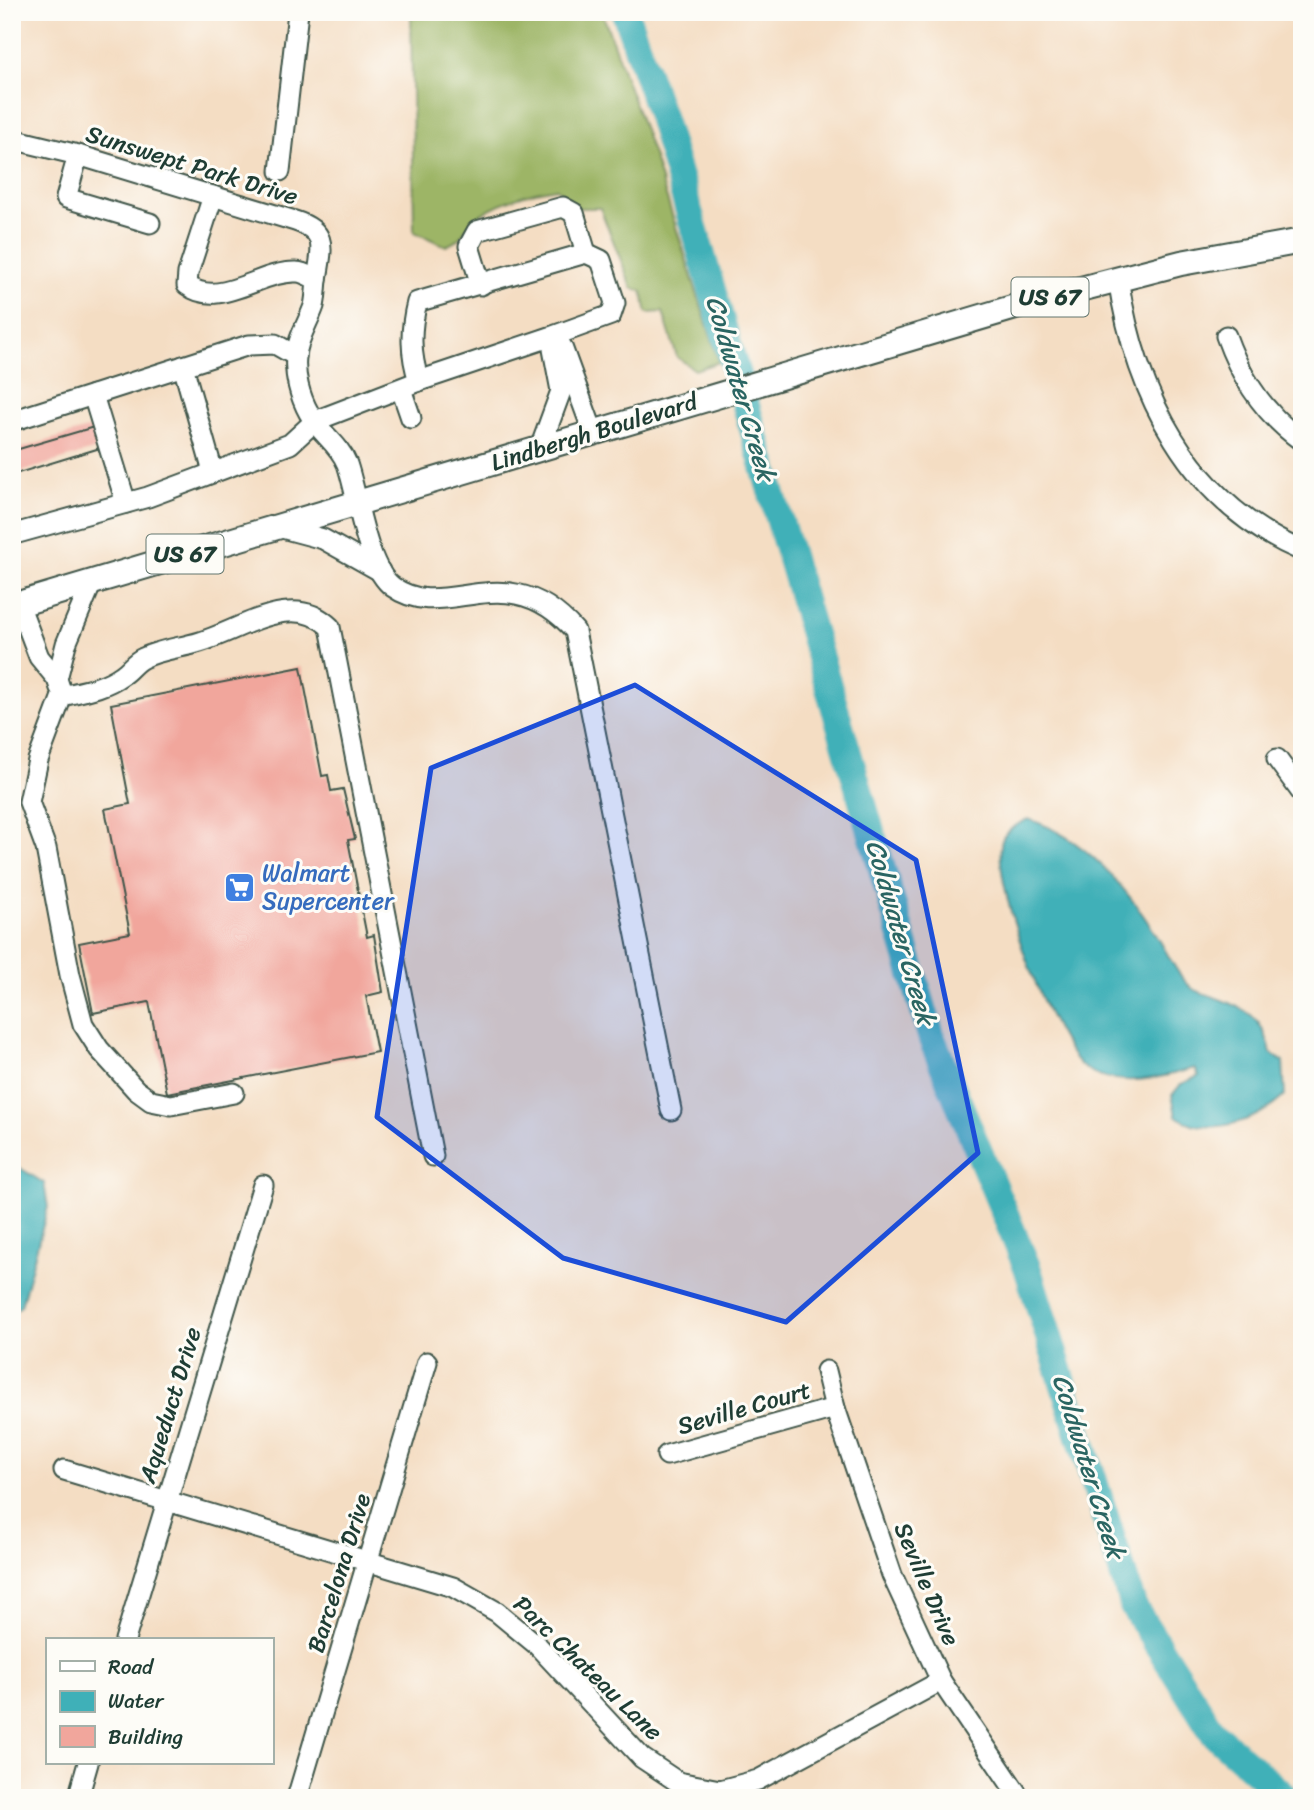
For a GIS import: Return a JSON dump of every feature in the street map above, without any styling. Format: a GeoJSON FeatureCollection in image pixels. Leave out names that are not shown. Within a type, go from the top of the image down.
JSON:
{"type":"FeatureCollection","features":[{"type":"Feature","properties":{"kind":"main road","name":"Lindbergh Boulevard"},"geometry":{"type":"LineString","coordinates":[[16,605],[1118,278],[1302,241]]}},
{"type":"Feature","properties":{"kind":"street"},"geometry":{"type":"LineString","coordinates":[[280,171],[298,12]]}},
{"type":"Feature","properties":{"kind":"street","name":"Sunswept Park Drive"},"geometry":{"type":"LineString","coordinates":[[12,139],[78,155],[310,226],[319,236],[321,252],[314,305],[296,356],[298,387],[310,415],[345,460],[380,571]]}},
{"type":"Feature","properties":{"kind":"street"},"geometry":{"type":"LineString","coordinates":[[78,155],[66,198],[150,223]]}},
{"type":"Feature","properties":{"kind":"street"},"geometry":{"type":"LineString","coordinates":[[213,196],[187,285],[196,292],[213,295],[277,274],[299,271],[317,280]]}},
{"type":"Feature","properties":{"kind":"street"},"geometry":{"type":"LineString","coordinates":[[481,285],[469,246],[477,231],[563,207],[574,212],[586,253]]}},
{"type":"Feature","properties":{"kind":"street"},"geometry":{"type":"LineString","coordinates":[[18,533],[126,503],[290,444],[316,421],[419,381],[553,339],[611,315],[615,303],[601,260],[586,253],[417,302],[411,324],[412,359],[419,381]]}},
{"type":"Feature","properties":{"kind":"street"},"geometry":{"type":"LineString","coordinates":[[1118,278],[1129,333],[1150,399],[1187,462],[1206,484],[1245,520],[1302,551]]}},
{"type":"Feature","properties":{"kind":"street"},"geometry":{"type":"LineString","coordinates":[[1226,336],[1233,355],[1263,406],[1302,441]]}},
{"type":"Feature","properties":{"kind":"street"},"geometry":{"type":"LineString","coordinates":[[553,339],[562,347],[593,432]]}},
{"type":"Feature","properties":{"kind":"street"},"geometry":{"type":"LineString","coordinates":[[540,448],[561,391],[552,351],[553,339]]}},
{"type":"Feature","properties":{"kind":"street"},"geometry":{"type":"LineString","coordinates":[[12,421],[249,345],[275,344],[296,356]]}},
{"type":"Feature","properties":{"kind":"street"},"geometry":{"type":"LineString","coordinates":[[183,366],[213,472]]}},
{"type":"Feature","properties":{"kind":"street"},"geometry":{"type":"LineString","coordinates":[[401,389],[411,418]]}},
{"type":"Feature","properties":{"kind":"street"},"geometry":{"type":"LineString","coordinates":[[93,395],[126,503]]}},
{"type":"Feature","properties":{"kind":"street"},"geometry":{"type":"LineString","coordinates":[[278,527],[323,540],[380,571],[393,587],[420,596],[502,591],[522,594],[550,607],[575,631],[671,1110]]}},
{"type":"Feature","properties":{"kind":"street"},"geometry":{"type":"LineString","coordinates":[[92,582],[66,644],[60,687],[38,760],[29,802],[46,848],[70,975],[83,1024],[99,1049],[135,1090],[151,1101],[171,1105],[234,1093]]}},
{"type":"Feature","properties":{"kind":"street"},"geometry":{"type":"LineString","coordinates":[[16,605],[39,657],[60,687]]}},
{"type":"Feature","properties":{"kind":"street"},"geometry":{"type":"LineString","coordinates":[[60,687],[104,685],[125,674],[139,660],[153,653],[201,642],[265,617],[291,611],[309,612],[330,627],[433,1156]]}},
{"type":"Feature","properties":{"kind":"street"},"geometry":{"type":"LineString","coordinates":[[1277,759],[1302,793]]}},
{"type":"Feature","properties":{"kind":"street","name":"Aqueduct Drive"},"geometry":{"type":"LineString","coordinates":[[126,1638],[263,1185]]}},
{"type":"Feature","properties":{"kind":"street","name":"Barcelona Drive"},"geometry":{"type":"LineString","coordinates":[[300,1797],[428,1362]]}},
{"type":"Feature","properties":{"kind":"street","name":"Seville Drive"},"geometry":{"type":"LineString","coordinates":[[826,1371],[835,1408],[892,1575],[941,1681],[1020,1798]]}},
{"type":"Feature","properties":{"kind":"street","name":"Seville Court"},"geometry":{"type":"LineString","coordinates":[[667,1455],[835,1408]]}},
{"type":"Feature","properties":{"kind":"street","name":"Parc Chateau Lane"},"geometry":{"type":"LineString","coordinates":[[64,1470],[453,1587],[497,1612],[537,1646],[642,1758],[678,1782],[720,1790],[758,1780],[941,1681]]}},
{"type":"Feature","properties":{"kind":"street"},"geometry":{"type":"LineString","coordinates":[[78,1798],[88,1764]]}},
{"type":"Feature","properties":{"kind":"highlighted area"},"geometry":{"type":"Polygon","coordinates":[[[635,685],[916,860],[978,1153],[786,1322],[563,1258],[377,1117],[431,768],[635,685]]]}},
{"type":"Feature","properties":{"kind":"green space"},"geometry":{"type":"Polygon","coordinates":[[[411,12],[602,12],[653,155],[719,362],[695,370],[677,357],[663,312],[647,313],[642,291],[632,288],[600,208],[575,208],[557,188],[525,195],[491,208],[474,220],[457,240],[446,246],[414,232],[411,12]]]}},
{"type":"Feature","properties":{"kind":"water"},"geometry":{"type":"Polygon","coordinates":[[[1028,819],[1068,838],[1086,851],[1118,882],[1193,989],[1244,1010],[1258,1022],[1268,1040],[1271,1053],[1283,1062],[1285,1095],[1275,1104],[1234,1124],[1203,1126],[1189,1123],[1176,1116],[1172,1095],[1181,1084],[1199,1076],[1195,1068],[1140,1080],[1112,1079],[1086,1069],[1072,1055],[1041,996],[1026,959],[1005,886],[1001,857],[1003,838],[1011,829],[1028,819]]]}},
{"type":"Feature","properties":{"kind":"water"},"geometry":{"type":"Polygon","coordinates":[[[12,1163],[44,1183],[48,1207],[21,1306],[12,1313],[12,1163]]]}},
{"type":"Feature","properties":{"kind":"building"},"geometry":{"type":"Polygon","coordinates":[[[94,427],[100,448],[12,475],[12,451],[94,427]]]}},
{"type":"Feature","properties":{"kind":"building","name":"Walmart Supercenter"},"geometry":{"type":"Polygon","coordinates":[[[301,667],[322,776],[328,775],[331,791],[343,789],[355,839],[348,840],[367,937],[374,935],[383,992],[366,996],[377,1052],[167,1093],[149,1002],[93,1013],[79,943],[130,933],[105,809],[130,804],[111,704],[301,667]]]}},
{"type":"Feature","properties":{"kind":"waterway","name":"Coldwater Creek"},"geometry":{"type":"LineString","coordinates":[[625,12],[661,116],[932,1039],[1027,1267],[1133,1606],[1214,1734],[1286,1798]]}},
{"type":"Feature","properties":{"kind":"place","name":"Walmart Supercenter"},"geometry":{"type":"Point","coordinates":[239,887]}}]}
